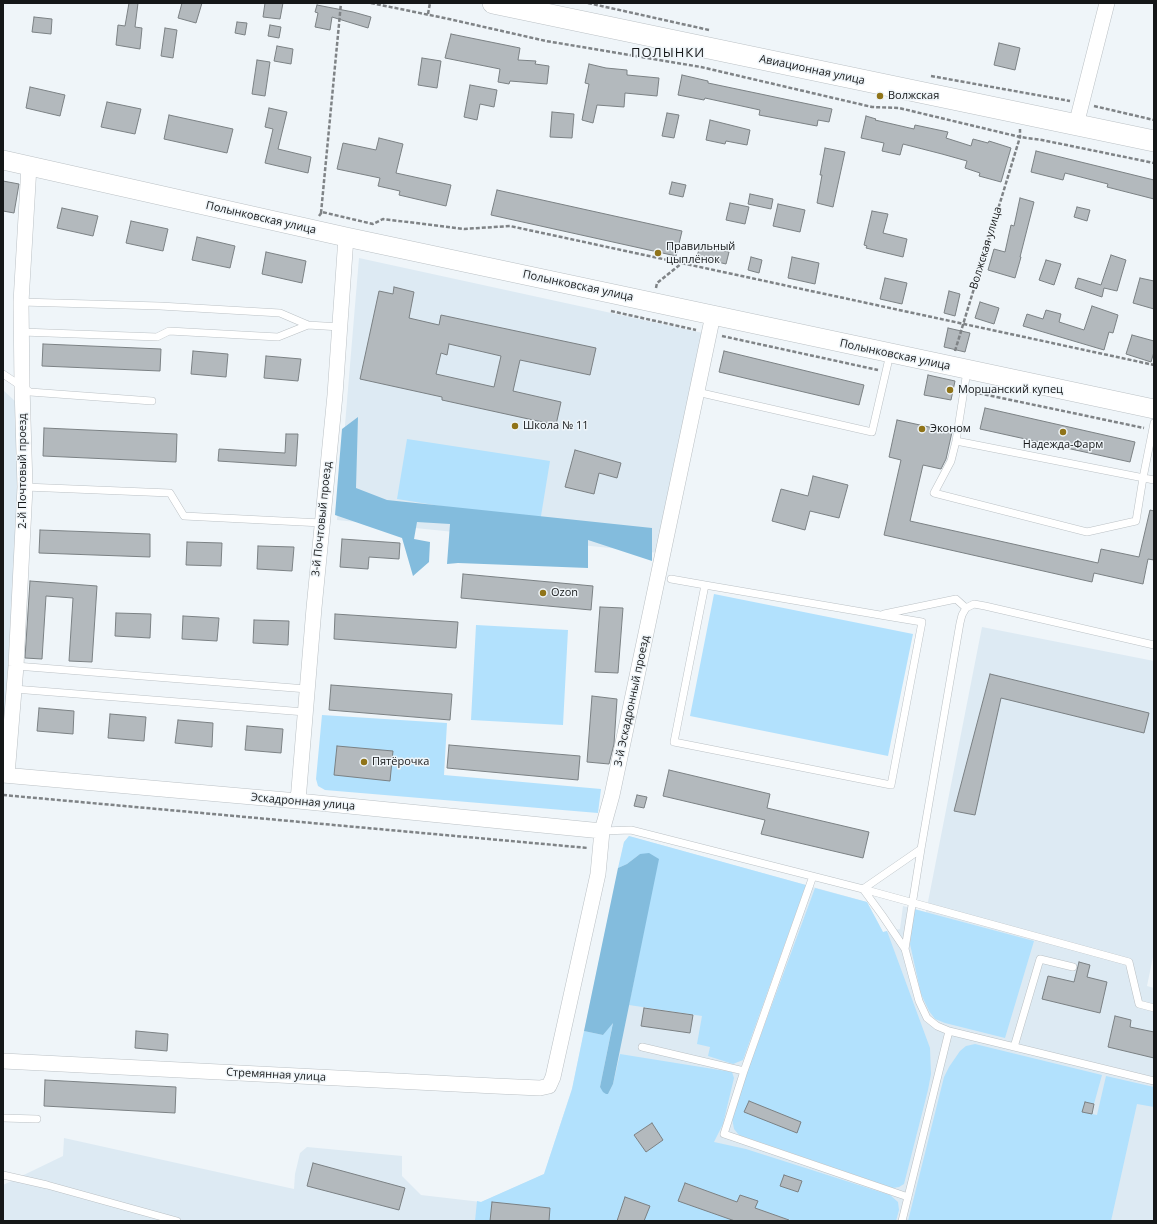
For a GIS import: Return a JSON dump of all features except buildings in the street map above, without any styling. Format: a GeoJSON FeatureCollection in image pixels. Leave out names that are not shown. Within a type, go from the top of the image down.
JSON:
{"type":"FeatureCollection","features":[{"type":"Feature","properties":{"kind":"main road","name":"Авиационная улица"},"geometry":{"type":"LineString","coordinates":[[493,3],[1154,141]]}},
{"type":"Feature","properties":{"kind":"street"},"geometry":{"type":"LineString","coordinates":[[1076,125],[1107,3]]}},
{"type":"Feature","properties":{"kind":"street","name":"Полынковская улица"},"geometry":{"type":"LineString","coordinates":[[3,160],[318,226],[346,237],[711,324],[890,354],[1154,409]]}},
{"type":"Feature","properties":{"kind":"street","name":"2-й Почтовый проезд"},"geometry":{"type":"LineString","coordinates":[[5,775],[16,666],[25,487],[21,302],[29,166]]}},
{"type":"Feature","properties":{"kind":"street","name":"3-й Почтовый проезд"},"geometry":{"type":"LineString","coordinates":[[298,801],[322,523],[335,395],[346,237]]}},
{"type":"Feature","properties":{"kind":"street","name":"3-й Эскадронный проезд"},"geometry":{"type":"LineString","coordinates":[[549,1086],[553,1077],[598,874],[602,830],[612,795],[711,324]]}},
{"type":"Feature","properties":{"kind":"street","name":"Эскадронная улица"},"geometry":{"type":"LineString","coordinates":[[5,775],[602,830]]}},
{"type":"Feature","properties":{"kind":"street","name":"Стремянная улица"},"geometry":{"type":"LineString","coordinates":[[3,1061],[495,1086],[540,1088],[549,1086]]}},
{"type":"Feature","properties":{"kind":"lane"},"geometry":{"type":"LineString","coordinates":[[21,302],[160,306],[280,314],[308,325],[340,327]]}},
{"type":"Feature","properties":{"kind":"lane"},"geometry":{"type":"LineString","coordinates":[[22,332],[157,337],[169,330],[278,337],[308,325]]}},
{"type":"Feature","properties":{"kind":"lane"},"geometry":{"type":"LineString","coordinates":[[697,392],[872,432],[890,354]]}},
{"type":"Feature","properties":{"kind":"lane"},"geometry":{"type":"LineString","coordinates":[[959,368],[964,390],[956,441],[952,461],[934,493],[1087,532],[1136,522],[1153,427]]}},
{"type":"Feature","properties":{"kind":"lane"},"geometry":{"type":"LineString","coordinates":[[3,374],[30,392],[152,401]]}},
{"type":"Feature","properties":{"kind":"lane"},"geometry":{"type":"LineString","coordinates":[[956,441],[1154,480]]}},
{"type":"Feature","properties":{"kind":"lane"},"geometry":{"type":"LineString","coordinates":[[25,487],[170,493],[184,516],[322,523]]}},
{"type":"Feature","properties":{"kind":"lane"},"geometry":{"type":"LineString","coordinates":[[671,579],[922,622],[891,784],[674,742],[705,585]]}},
{"type":"Feature","properties":{"kind":"lane"},"geometry":{"type":"LineString","coordinates":[[880,615],[956,599],[966,608]]}},
{"type":"Feature","properties":{"kind":"lane"},"geometry":{"type":"LineString","coordinates":[[905,949],[962,615],[966,608],[974,604],[985,606],[1154,646]]}},
{"type":"Feature","properties":{"kind":"lane"},"geometry":{"type":"LineString","coordinates":[[16,666],[307,689]]}},
{"type":"Feature","properties":{"kind":"lane"},"geometry":{"type":"LineString","coordinates":[[14,689],[305,712]]}},
{"type":"Feature","properties":{"kind":"lane"},"geometry":{"type":"LineString","coordinates":[[602,830],[631,830],[863,889],[1129,962],[1139,1004],[1154,1008]]}},
{"type":"Feature","properties":{"kind":"lane"},"geometry":{"type":"LineString","coordinates":[[863,889],[921,849]]}},
{"type":"Feature","properties":{"kind":"lane"},"geometry":{"type":"LineString","coordinates":[[813,876],[744,1071],[724,1134],[908,1197]]}},
{"type":"Feature","properties":{"kind":"lane"},"geometry":{"type":"LineString","coordinates":[[863,889],[905,949],[920,1001],[927,1018],[937,1026],[949,1031],[1154,1082]]}},
{"type":"Feature","properties":{"kind":"lane"},"geometry":{"type":"LineString","coordinates":[[1014,1047],[1040,959],[1072,967]]}},
{"type":"Feature","properties":{"kind":"lane"},"geometry":{"type":"LineString","coordinates":[[902,1221],[949,1031]]}},
{"type":"Feature","properties":{"kind":"lane"},"geometry":{"type":"LineString","coordinates":[[642,1047],[744,1071]]}},
{"type":"Feature","properties":{"kind":"lane"},"geometry":{"type":"LineString","coordinates":[[3,1118],[36,1119]]}},
{"type":"Feature","properties":{"kind":"lane"},"geometry":{"type":"LineString","coordinates":[[3,1175],[47,1185],[177,1221]]}},
{"type":"Feature","properties":{"kind":"path"},"geometry":{"type":"LineString","coordinates":[[318,226],[322,212],[340,3]]}},
{"type":"Feature","properties":{"kind":"path"},"geometry":{"type":"LineString","coordinates":[[371,3],[428,14],[546,41],[701,67],[872,107],[899,108],[1020,137],[1042,140],[1154,163]]}},
{"type":"Feature","properties":{"kind":"path"},"geometry":{"type":"LineString","coordinates":[[428,14],[430,3]]}},
{"type":"Feature","properties":{"kind":"path"},"geometry":{"type":"LineString","coordinates":[[588,3],[712,30]]}},
{"type":"Feature","properties":{"kind":"path"},"geometry":{"type":"LineString","coordinates":[[929,76],[1081,103],[1154,120]]}},
{"type":"Feature","properties":{"kind":"path","name":"Волжская улица"},"geometry":{"type":"LineString","coordinates":[[959,368],[963,323],[1020,137],[1020,128]]}},
{"type":"Feature","properties":{"kind":"path"},"geometry":{"type":"LineString","coordinates":[[318,226],[322,212]]}},
{"type":"Feature","properties":{"kind":"path"},"geometry":{"type":"LineString","coordinates":[[322,212],[373,224],[383,219],[464,229],[510,226],[963,323],[1154,366]]}},
{"type":"Feature","properties":{"kind":"path"},"geometry":{"type":"LineString","coordinates":[[606,310],[711,324],[886,372]]}},
{"type":"Feature","properties":{"kind":"path"},"geometry":{"type":"LineString","coordinates":[[964,390],[1153,427]]}},
{"type":"Feature","properties":{"kind":"path"},"geometry":{"type":"LineString","coordinates":[[3,795],[600,849]]}},
{"type":"Feature","properties":{"kind":"shaded area","name":"Школа № 11"},"geometry":{"type":"Polygon","coordinates":[[[359,258],[703,333],[659,553],[337,520],[359,258]]]}},
{"type":"Feature","properties":{"kind":"shaded area"},"geometry":{"type":"Polygon","coordinates":[[[3,390],[16,402],[18,505],[3,747],[3,390]]]}},
{"type":"Feature","properties":{"kind":"shaded area"},"geometry":{"type":"Polygon","coordinates":[[[358,417],[356,488],[387,500],[652,528],[652,561],[588,540],[588,568],[458,563],[447,564],[450,524],[417,522],[414,539],[430,542],[429,562],[413,576],[402,538],[335,515],[342,429],[358,417]]]}},
{"type":"Feature","properties":{"kind":"shaded area"},"geometry":{"type":"Polygon","coordinates":[[[407,439],[550,461],[540,522],[397,499],[407,439]]]}},
{"type":"Feature","properties":{"kind":"shaded area"},"geometry":{"type":"Polygon","coordinates":[[[714,594],[913,634],[888,756],[690,716],[714,594]]]}},
{"type":"Feature","properties":{"kind":"shaded area"},"geometry":{"type":"Polygon","coordinates":[[[476,625],[568,630],[563,725],[471,720],[476,625]]]}},
{"type":"Feature","properties":{"kind":"shaded area"},"geometry":{"type":"Polygon","coordinates":[[[982,627],[1154,661],[1154,952],[1147,986],[1154,988],[1154,1221],[3,1221],[3,1185],[63,1156],[64,1138],[294,1189],[295,1174],[300,1153],[307,1147],[402,1156],[402,1176],[421,1195],[481,1202],[544,1174],[572,1089],[624,842],[629,836],[867,902],[883,932],[900,929],[903,906],[926,912],[982,627]]]}},
{"type":"Feature","properties":{"kind":"shaded area"},"geometry":{"type":"Polygon","coordinates":[[[322,715],[447,723],[444,775],[601,789],[598,813],[325,790],[318,786],[316,779],[322,715]]]}},
{"type":"Feature","properties":{"kind":"shaded area"},"geometry":{"type":"Polygon","coordinates":[[[629,836],[806,885],[743,1060],[733,1064],[708,1056],[710,1047],[697,1044],[702,1016],[629,1005],[658,859],[640,854],[627,864],[618,868],[624,842],[629,836]]]}},
{"type":"Feature","properties":{"kind":"shaded area"},"geometry":{"type":"Polygon","coordinates":[[[649,853],[659,859],[613,1084],[608,1094],[606,1094],[600,1087],[613,1023],[603,1035],[584,1031],[618,868],[627,864],[640,854],[649,853]]]}},
{"type":"Feature","properties":{"kind":"shaded area"},"geometry":{"type":"Polygon","coordinates":[[[815,888],[867,902],[883,932],[887,931],[930,1048],[931,1074],[928,1090],[904,1184],[899,1187],[893,1188],[739,1135],[734,1129],[732,1118],[735,1105],[815,888]]]}},
{"type":"Feature","properties":{"kind":"shaded area"},"geometry":{"type":"Polygon","coordinates":[[[914,909],[1034,941],[1005,1038],[945,1023],[935,1019],[929,1011],[921,994],[910,944],[914,909]]]}},
{"type":"Feature","properties":{"kind":"shaded area"},"geometry":{"type":"Polygon","coordinates":[[[613,1022],[600,1087],[608,1094],[613,1084],[620,1054],[732,1072],[734,1078],[723,1124],[714,1142],[746,1149],[890,1195],[898,1202],[899,1210],[896,1221],[793,1221],[755,1208],[757,1201],[740,1195],[737,1202],[685,1183],[679,1201],[735,1221],[644,1221],[649,1206],[625,1198],[617,1221],[475,1221],[477,1201],[481,1202],[544,1174],[572,1089],[584,1031],[603,1035],[613,1022]],[[652,1123],[634,1135],[646,1152],[663,1140],[652,1123]],[[784,1175],[780,1186],[798,1192],[802,1181],[784,1175]]]}},
{"type":"Feature","properties":{"kind":"shaded area"},"geometry":{"type":"Polygon","coordinates":[[[975,1044],[1102,1075],[1094,1104],[1085,1102],[1083,1112],[1097,1115],[1106,1076],[1154,1087],[1154,1107],[1137,1104],[1111,1221],[908,1221],[944,1077],[960,1051],[966,1046],[975,1044]]]}},
{"type":"Feature","properties":{"kind":"place","name":"Волжская"},"geometry":{"type":"Point","coordinates":[880,96]}},
{"type":"Feature","properties":{"kind":"place","name":"Правильный цыплёнок"},"geometry":{"type":"Point","coordinates":[658,253]}},
{"type":"Feature","properties":{"kind":"place","name":"Моршанский купец"},"geometry":{"type":"Point","coordinates":[950,390]}},
{"type":"Feature","properties":{"kind":"place","name":"Школа № 11"},"geometry":{"type":"Point","coordinates":[515,426]}},
{"type":"Feature","properties":{"kind":"place","name":"Эконом"},"geometry":{"type":"Point","coordinates":[922,429]}},
{"type":"Feature","properties":{"kind":"place","name":"Надежда-Фарм"},"geometry":{"type":"Point","coordinates":[1063,432]}},
{"type":"Feature","properties":{"kind":"place","name":"Ozon"},"geometry":{"type":"Point","coordinates":[543,593]}},
{"type":"Feature","properties":{"kind":"place","name":"Пятёрочка"},"geometry":{"type":"Point","coordinates":[364,762]}},
{"type":"Feature","properties":{"kind":"district","name":"ПОЛЫНКИ"},"geometry":{"type":"Point","coordinates":[668,53]}}]}
